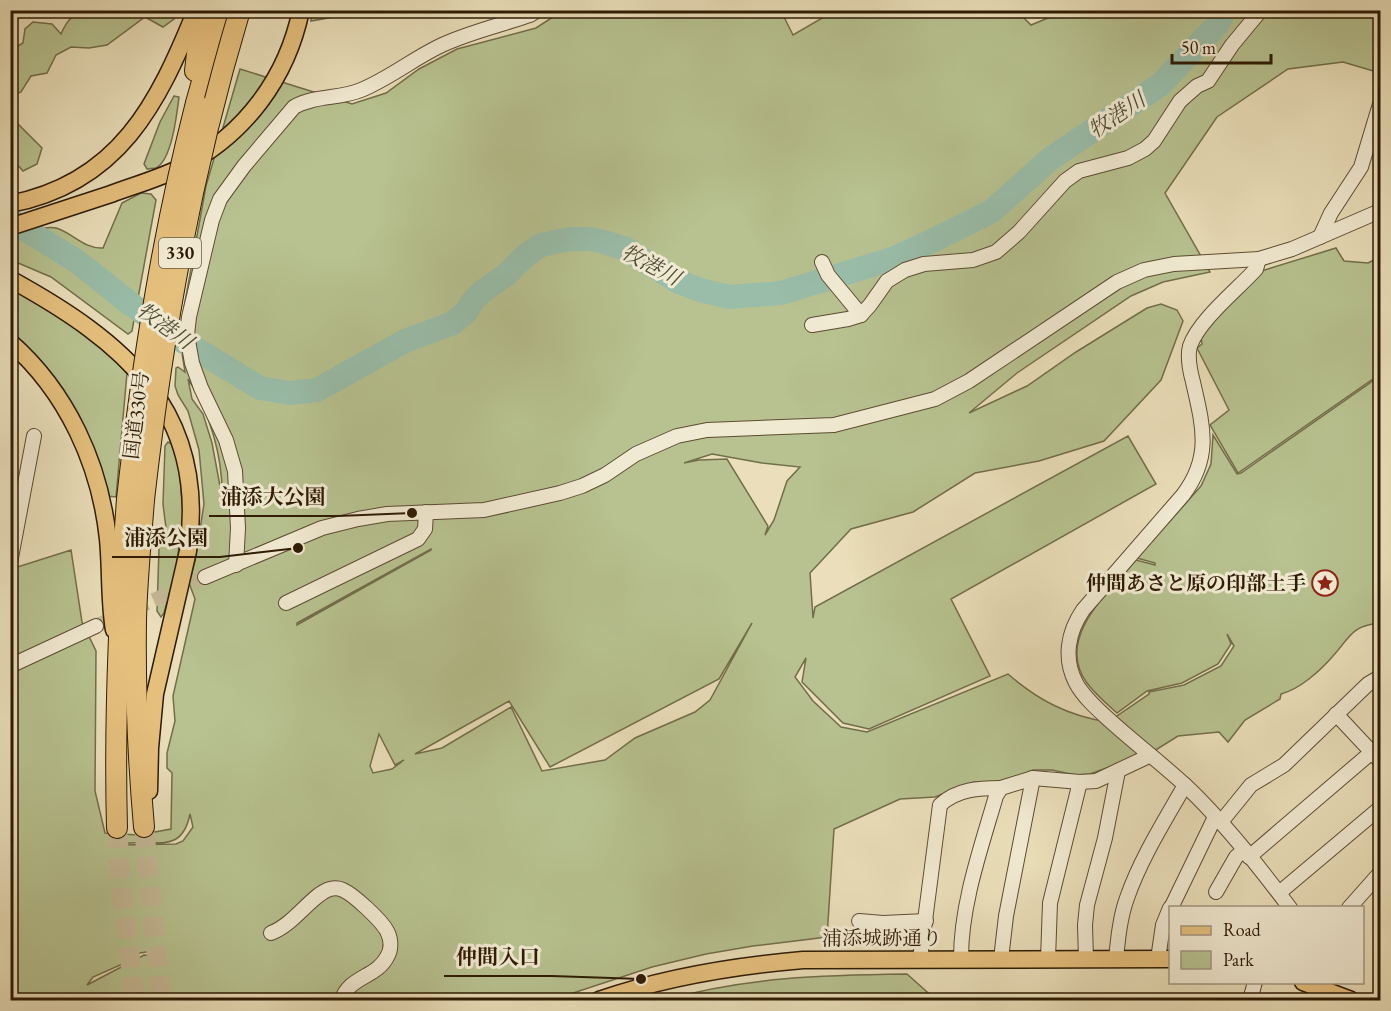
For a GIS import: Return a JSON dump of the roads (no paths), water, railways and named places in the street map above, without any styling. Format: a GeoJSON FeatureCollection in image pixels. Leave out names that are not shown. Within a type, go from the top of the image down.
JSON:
{"type":"FeatureCollection","features":[{"type":"Feature","properties":{"kind":"highway","name":"330"},"geometry":{"type":"LineString","coordinates":[[195,103],[195,62],[202,10]]}},
{"type":"Feature","properties":{"kind":"highway","name":"国道330号"},"geometry":{"type":"LineString","coordinates":[[144,827],[136,665],[135,500],[140,383],[159,263],[195,103],[222,10]]}},
{"type":"Feature","properties":{"kind":"highway","name":"国道330号"},"geometry":{"type":"LineString","coordinates":[[117,828],[117,646],[135,500],[185,222],[240,10]]}},
{"type":"Feature","properties":{"kind":"main road"},"geometry":{"type":"LineString","coordinates":[[10,204],[43,196],[62,187],[98,165],[129,136],[162,88],[196,10]]}},
{"type":"Feature","properties":{"kind":"main road"},"geometry":{"type":"LineString","coordinates":[[10,227],[146,182],[183,167],[218,146],[243,123],[267,93],[284,65],[295,36],[301,10]]}},
{"type":"Feature","properties":{"kind":"main road"},"geometry":{"type":"LineString","coordinates":[[10,279],[44,297],[81,322],[136,369],[162,404],[176,429],[186,457],[192,493],[191,529],[155,694],[144,827]]}},
{"type":"Feature","properties":{"kind":"main road"},"geometry":{"type":"LineString","coordinates":[[10,342],[40,371],[57,393],[83,444],[104,514],[108,541],[110,609],[117,646]]}},
{"type":"Feature","properties":{"kind":"main road","name":"浦添城跡通り"},"geometry":{"type":"LineString","coordinates":[[599,1000],[670,979],[745,966],[830,959],[1164,959]]}},
{"type":"Feature","properties":{"kind":"main road"},"geometry":{"type":"LineString","coordinates":[[1312,984],[1333,988],[1351,1000]]}},
{"type":"Feature","properties":{"kind":"street"},"geometry":{"type":"LineString","coordinates":[[236,565],[238,528],[234,471],[226,440],[192,363],[187,335],[194,293],[212,220],[220,199],[244,166],[294,107],[304,101],[357,92],[376,84],[443,45],[530,15],[538,10]]}},
{"type":"Feature","properties":{"kind":"street"},"geometry":{"type":"LineString","coordinates":[[812,325],[848,319],[870,305],[887,281],[904,270],[924,264],[973,260],[996,252],[1019,232],[1065,181],[1079,171],[1118,161],[1146,150],[1180,101],[1197,86],[1208,81],[1232,45],[1261,10]]}},
{"type":"Feature","properties":{"kind":"street"},"geometry":{"type":"LineString","coordinates":[[1320,237],[1331,213],[1361,167],[1380,104]]}},
{"type":"Feature","properties":{"kind":"street"},"geometry":{"type":"LineString","coordinates":[[205,577],[322,528],[387,513],[484,510],[560,493],[605,475],[636,453],[677,436],[707,430],[834,425],[936,399],[969,381],[1117,282],[1144,270],[1174,264],[1259,259],[1293,249],[1380,211]]}},
{"type":"Feature","properties":{"kind":"street"},"geometry":{"type":"LineString","coordinates":[[1259,259],[1256,269],[1207,319],[1191,344],[1189,364],[1204,438],[1202,459],[1195,477],[1183,495],[1083,610],[1072,630],[1069,643],[1070,668],[1084,695],[1149,756],[1185,785],[1218,819],[1289,906]]}},
{"type":"Feature","properties":{"kind":"street"},"geometry":{"type":"LineString","coordinates":[[822,262],[828,275],[858,312]]}},
{"type":"Feature","properties":{"kind":"street"},"geometry":{"type":"LineString","coordinates":[[10,563],[34,436]]}},
{"type":"Feature","properties":{"kind":"street"},"geometry":{"type":"LineString","coordinates":[[286,603],[418,539],[425,529],[426,512]]}},
{"type":"Feature","properties":{"kind":"street"},"geometry":{"type":"LineString","coordinates":[[10,666],[96,626]]}},
{"type":"Feature","properties":{"kind":"street"},"geometry":{"type":"LineString","coordinates":[[1172,906],[1218,819],[1251,785],[1284,765],[1368,684],[1380,677]]}},
{"type":"Feature","properties":{"kind":"street"},"geometry":{"type":"LineString","coordinates":[[1216,892],[1236,858],[1246,854],[1378,752],[1336,714]]}},
{"type":"Feature","properties":{"kind":"street"},"geometry":{"type":"LineString","coordinates":[[921,959],[940,805],[945,800],[973,788],[1002,788],[1033,778],[1096,781],[1149,756]]}},
{"type":"Feature","properties":{"kind":"street"},"geometry":{"type":"LineString","coordinates":[[1086,959],[1087,904],[1105,838],[1118,771]]}},
{"type":"Feature","properties":{"kind":"street"},"geometry":{"type":"LineString","coordinates":[[1001,959],[1006,915],[1033,778]]}},
{"type":"Feature","properties":{"kind":"street"},"geometry":{"type":"LineString","coordinates":[[1048,959],[1050,903],[1080,782]]}},
{"type":"Feature","properties":{"kind":"street"},"geometry":{"type":"LineString","coordinates":[[1116,959],[1122,913],[1127,898],[1144,857],[1185,785]]}},
{"type":"Feature","properties":{"kind":"street"},"geometry":{"type":"LineString","coordinates":[[961,958],[962,935],[970,892],[996,796],[1002,788]]}},
{"type":"Feature","properties":{"kind":"street"},"geometry":{"type":"LineString","coordinates":[[1279,893],[1380,808]]}},
{"type":"Feature","properties":{"kind":"street"},"geometry":{"type":"LineString","coordinates":[[1351,906],[1380,873]]}},
{"type":"Feature","properties":{"kind":"street"},"geometry":{"type":"LineString","coordinates":[[271,933],[288,924],[321,894],[332,888],[341,889],[349,894],[383,924],[390,940],[388,956],[378,969],[351,985],[342,1000]]}},
{"type":"Feature","properties":{"kind":"street"},"geometry":{"type":"LineString","coordinates":[[1164,959],[1163,926],[1169,912]]}},
{"type":"Feature","properties":{"kind":"street"},"geometry":{"type":"LineString","coordinates":[[859,921],[883,923],[926,921]]}},
{"type":"Feature","properties":{"kind":"street"},"geometry":{"type":"LineString","coordinates":[[1250,1000],[1254,984]]}},
{"type":"Feature","properties":{"kind":"waterway","name":"牧港川"},"geometry":{"type":"LineString","coordinates":[[10,220],[78,262],[181,340],[260,388],[290,393],[317,390],[405,341],[453,323],[466,312],[483,291],[541,245],[570,239],[604,242],[626,249],[677,281],[700,290],[729,297],[781,293],[895,258],[992,211],[1050,159],[1160,85],[1216,26],[1225,10]]}},
{"type":"Feature","properties":{"kind":"tunnel"},"geometry":{"type":"LineString","coordinates":[[96,626],[205,577]]}},
{"type":"Feature","properties":{"kind":"tunnel"},"geometry":{"type":"LineString","coordinates":[[144,827],[161,1000]]}},
{"type":"Feature","properties":{"kind":"tunnel"},"geometry":{"type":"LineString","coordinates":[[117,828],[135,1000]]}},
{"type":"Feature","properties":{"kind":"place","name":"浦添大公園"},"geometry":{"type":"Point","coordinates":[412,513]}},
{"type":"Feature","properties":{"kind":"place","name":"浦添公園"},"geometry":{"type":"Point","coordinates":[298,548]}},
{"type":"Feature","properties":{"kind":"place","name":"仲間あさと原の印部土手"},"geometry":{"type":"Point","coordinates":[1325,583]}},
{"type":"Feature","properties":{"kind":"place","name":"仲間入口"},"geometry":{"type":"Point","coordinates":[641,979]}}]}
